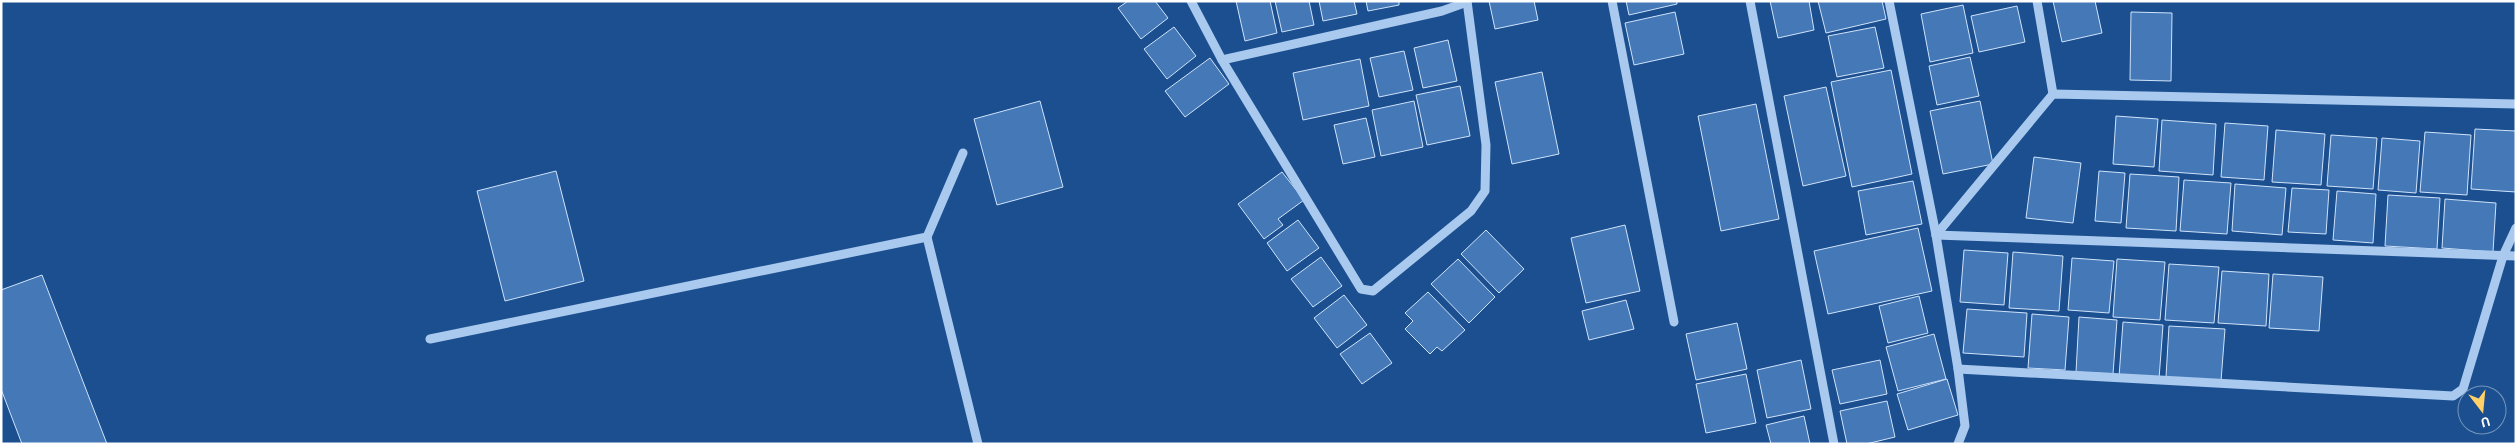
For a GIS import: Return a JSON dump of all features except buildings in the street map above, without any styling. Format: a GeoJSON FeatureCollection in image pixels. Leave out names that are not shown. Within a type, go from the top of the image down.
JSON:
{"type":"FeatureCollection","features":[{"type":"Feature","properties":{"kind":"street"},"geometry":{"type":"LineString","coordinates":[[1191,1],[1222,60],[1361,289],[1373,291],[1471,211],[1485,191],[1486,145],[1467,2],[1442,11],[1222,60]]}},
{"type":"Feature","properties":{"kind":"street"},"geometry":{"type":"LineString","coordinates":[[1612,1],[1674,322]]}},
{"type":"Feature","properties":{"kind":"street"},"geometry":{"type":"LineString","coordinates":[[1750,1],[1834,444]]}},
{"type":"Feature","properties":{"kind":"street"},"geometry":{"type":"LineString","coordinates":[[1889,1],[1936,235],[1958,369],[1965,426],[1958,444]]}},
{"type":"Feature","properties":{"kind":"street"},"geometry":{"type":"LineString","coordinates":[[1936,235],[2053,94],[2037,1]]}},
{"type":"Feature","properties":{"kind":"street"},"geometry":{"type":"LineString","coordinates":[[2053,94],[2516,104]]}},
{"type":"Feature","properties":{"kind":"street"},"geometry":{"type":"LineString","coordinates":[[963,153],[927,238],[978,444]]}},
{"type":"Feature","properties":{"kind":"street"},"geometry":{"type":"LineString","coordinates":[[1958,369],[2453,396],[2463,389],[2504,256],[2516,228]]}},
{"type":"Feature","properties":{"kind":"street"},"geometry":{"type":"LineString","coordinates":[[1936,235],[2516,256]]}},
{"type":"Feature","properties":{"kind":"street"},"geometry":{"type":"LineString","coordinates":[[430,340],[927,238]]}}]}
